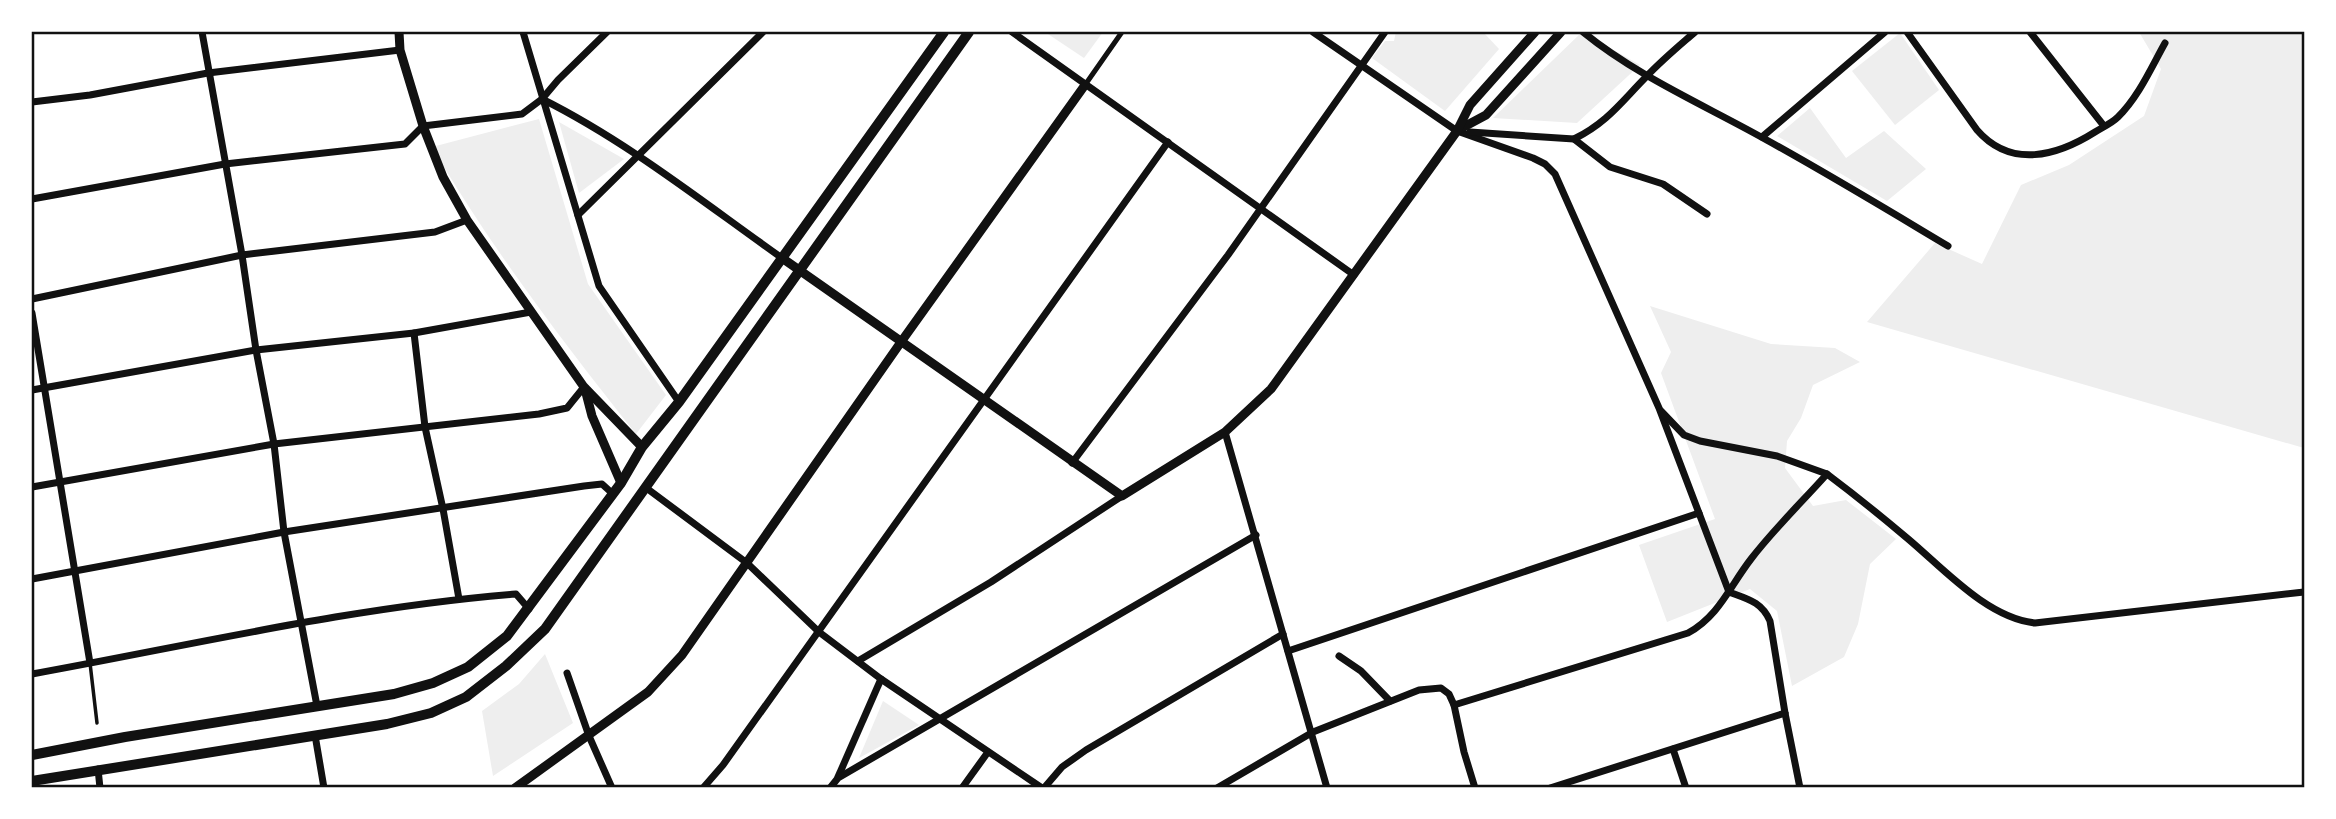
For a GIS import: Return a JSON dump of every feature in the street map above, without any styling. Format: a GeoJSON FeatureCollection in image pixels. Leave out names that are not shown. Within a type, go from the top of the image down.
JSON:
{"type":"FeatureCollection","features":[{"type":"Feature","properties":{"kind":"main road"},"geometry":{"type":"LineString","coordinates":[[32,755],[384,696],[433,684],[468,667],[508,636],[944,32]]}},
{"type":"Feature","properties":{"kind":"main road"},"geometry":{"type":"LineString","coordinates":[[32,781],[387,723],[431,713],[477,690],[545,629],[969,32]]}},
{"type":"Feature","properties":{"kind":"street"},"geometry":{"type":"LineString","coordinates":[[202,32],[274,444],[284,532],[317,706]]}},
{"type":"Feature","properties":{"kind":"street"},"geometry":{"type":"LineString","coordinates":[[399,32],[400,50],[423,125],[443,177],[467,220],[584,387],[642,447]]}},
{"type":"Feature","properties":{"kind":"street"},"geometry":{"type":"LineString","coordinates":[[523,32],[599,286],[679,402]]}},
{"type":"Feature","properties":{"kind":"street"},"geometry":{"type":"LineString","coordinates":[[32,199],[225,164],[405,144],[423,125],[522,114],[542,99],[607,32]]}},
{"type":"Feature","properties":{"kind":"street"},"geometry":{"type":"LineString","coordinates":[[578,215],[763,32]]}},
{"type":"Feature","properties":{"kind":"street"},"geometry":{"type":"LineString","coordinates":[[1012,32],[1354,275]]}},
{"type":"Feature","properties":{"kind":"street"},"geometry":{"type":"LineString","coordinates":[[515,788],[648,692],[681,655],[1122,32]]}},
{"type":"Feature","properties":{"kind":"street"},"geometry":{"type":"LineString","coordinates":[[1313,32],[1457,131],[1533,158],[1545,164],[1555,174],[1659,408],[1729,592],[1758,603],[1770,621],[1800,788]]}},
{"type":"Feature","properties":{"kind":"street"},"geometry":{"type":"LineString","coordinates":[[1072,463],[1228,255],[1385,32]]}},
{"type":"Feature","properties":{"kind":"street"},"geometry":{"type":"LineString","coordinates":[[858,660],[991,582],[1225,432],[1271,389],[1457,131],[1470,105],[1535,32]]}},
{"type":"Feature","properties":{"kind":"street"},"geometry":{"type":"LineString","coordinates":[[1457,131],[1486,115],[1561,32]]}},
{"type":"Feature","properties":{"kind":"street"},"geometry":{"type":"LineString","coordinates":[[1583,32],[1646,76],[1762,137],[1948,246]]}},
{"type":"Feature","properties":{"kind":"street"},"geometry":{"type":"LineString","coordinates":[[1457,131],[1574,139],[1595,129],[1646,76],[1695,32]]}},
{"type":"Feature","properties":{"kind":"street"},"geometry":{"type":"LineString","coordinates":[[1762,137],[1885,32]]}},
{"type":"Feature","properties":{"kind":"street"},"geometry":{"type":"LineString","coordinates":[[1907,32],[1977,130],[2000,150],[2012,153],[2056,152],[2116,120],[2128,107],[2165,43]]}},
{"type":"Feature","properties":{"kind":"street"},"geometry":{"type":"LineString","coordinates":[[2031,32],[2104,126]]}},
{"type":"Feature","properties":{"kind":"street"},"geometry":{"type":"LineString","coordinates":[[32,102],[90,95],[208,73],[400,50]]}},
{"type":"Feature","properties":{"kind":"street"},"geometry":{"type":"LineString","coordinates":[[542,99],[637,155],[1122,496]]}},
{"type":"Feature","properties":{"kind":"street"},"geometry":{"type":"LineString","coordinates":[[1574,139],[1610,166],[1662,184],[1707,214]]}},
{"type":"Feature","properties":{"kind":"street"},"geometry":{"type":"LineString","coordinates":[[704,788],[985,401],[1168,142]]}},
{"type":"Feature","properties":{"kind":"street"},"geometry":{"type":"LineString","coordinates":[[32,299],[242,255],[435,232],[467,220]]}},
{"type":"Feature","properties":{"kind":"street"},"geometry":{"type":"LineString","coordinates":[[32,390],[256,350],[414,333],[531,312]]}},
{"type":"Feature","properties":{"kind":"street"},"geometry":{"type":"LineString","coordinates":[[32,313],[90,663]]}},
{"type":"Feature","properties":{"kind":"street"},"geometry":{"type":"LineString","coordinates":[[414,333],[425,427],[459,599]]}},
{"type":"Feature","properties":{"kind":"street"},"geometry":{"type":"LineString","coordinates":[[32,486],[274,444],[539,414],[567,408],[584,387]]}},
{"type":"Feature","properties":{"kind":"street"},"geometry":{"type":"LineString","coordinates":[[584,387],[592,416],[621,483]]}},
{"type":"Feature","properties":{"kind":"street"},"geometry":{"type":"LineString","coordinates":[[1659,408],[1684,435],[1700,441],[1777,456],[1827,474],[1978,598],[2014,620],[2035,623],[2305,592]]}},
{"type":"Feature","properties":{"kind":"street"},"geometry":{"type":"LineString","coordinates":[[1225,432],[1328,788]]}},
{"type":"Feature","properties":{"kind":"street"},"geometry":{"type":"LineString","coordinates":[[1454,705],[1688,633],[1711,617],[1750,560],[1827,474]]}},
{"type":"Feature","properties":{"kind":"street"},"geometry":{"type":"LineString","coordinates":[[32,579],[284,532],[602,484],[613,494]]}},
{"type":"Feature","properties":{"kind":"street"},"geometry":{"type":"LineString","coordinates":[[645,487],[747,563],[819,632],[881,679],[1043,788],[1062,767],[1086,750],[1283,634]]}},
{"type":"Feature","properties":{"kind":"street"},"geometry":{"type":"LineString","coordinates":[[1288,651],[1699,513]]}},
{"type":"Feature","properties":{"kind":"street"},"geometry":{"type":"LineString","coordinates":[[838,778],[1256,535]]}},
{"type":"Feature","properties":{"kind":"street"},"geometry":{"type":"LineString","coordinates":[[32,674],[301,623],[459,599],[516,594],[529,610]]}},
{"type":"Feature","properties":{"kind":"street"},"geometry":{"type":"LineString","coordinates":[[1339,656],[1361,671],[1390,701]]}},
{"type":"Feature","properties":{"kind":"street"},"geometry":{"type":"LineString","coordinates":[[567,673],[589,736],[612,788]]}},
{"type":"Feature","properties":{"kind":"street"},"geometry":{"type":"LineString","coordinates":[[830,788],[838,778],[881,679]]}},
{"type":"Feature","properties":{"kind":"street"},"geometry":{"type":"LineString","coordinates":[[1217,788],[1313,732],[1419,690],[1441,688],[1449,694],[1454,705],[1475,788]]}},
{"type":"Feature","properties":{"kind":"street"},"geometry":{"type":"LineString","coordinates":[[1550,788],[1785,713]]}},
{"type":"Feature","properties":{"kind":"street"},"geometry":{"type":"LineString","coordinates":[[315,735],[324,788]]}},
{"type":"Feature","properties":{"kind":"street"},"geometry":{"type":"LineString","coordinates":[[1673,750],[1686,788]]}},
{"type":"Feature","properties":{"kind":"street"},"geometry":{"type":"LineString","coordinates":[[962,788],[988,752]]}},
{"type":"Feature","properties":{"kind":"street"},"geometry":{"type":"LineString","coordinates":[[98,769],[100,788]]}},
{"type":"Feature","properties":{"kind":"street"},"geometry":{"type":"LineString","coordinates":[[1576,779],[1579,788]]}},
{"type":"Feature","properties":{"kind":"lane"},"geometry":{"type":"LineString","coordinates":[[90,663],[97,723]]}},
{"type":"Feature","properties":{"kind":"shaded area"},"geometry":{"type":"Polygon","coordinates":[[[1045,32],[1103,32],[1084,58],[1045,32]]]}},
{"type":"Feature","properties":{"kind":"shaded area"},"geometry":{"type":"Polygon","coordinates":[[[1396,32],[1483,32],[1499,49],[1445,111],[1372,58],[1385,41],[1394,41],[1396,32]]]}},
{"type":"Feature","properties":{"kind":"shaded area"},"geometry":{"type":"Polygon","coordinates":[[[1582,32],[1640,65],[1577,123],[1493,118],[1582,32]]]}},
{"type":"Feature","properties":{"kind":"shaded area"},"geometry":{"type":"Polygon","coordinates":[[[2139,32],[2304,32],[2304,448],[1867,322],[1935,243],[1982,264],[2021,185],[2069,165],[2144,116],[2161,69],[2139,32]]]}},
{"type":"Feature","properties":{"kind":"shaded area"},"geometry":{"type":"Polygon","coordinates":[[[1900,33],[1939,90],[1895,125],[1852,71],[1900,33]]]}},
{"type":"Feature","properties":{"kind":"shaded area"},"geometry":{"type":"Polygon","coordinates":[[[1810,108],[1846,158],[1884,131],[1926,169],[1887,201],[1777,136],[1810,108]]]}},
{"type":"Feature","properties":{"kind":"shaded area"},"geometry":{"type":"Polygon","coordinates":[[[539,119],[588,284],[666,395],[636,434],[529,294],[478,222],[432,147],[539,119]]]}},
{"type":"Feature","properties":{"kind":"shaded area"},"geometry":{"type":"Polygon","coordinates":[[[559,122],[624,159],[579,193],[559,122]]]}},
{"type":"Feature","properties":{"kind":"shaded area"},"geometry":{"type":"Polygon","coordinates":[[[1650,306],[1771,344],[1835,348],[1860,362],[1813,385],[1801,418],[1787,441],[1785,468],[1813,506],[1846,500],[1896,539],[1870,564],[1858,624],[1844,657],[1792,686],[1777,611],[1750,589],[1667,622],[1639,545],[1715,519],[1661,373],[1671,352],[1650,306]]]}},
{"type":"Feature","properties":{"kind":"shaded area"},"geometry":{"type":"Polygon","coordinates":[[[545,654],[573,723],[493,776],[482,711],[519,684],[545,654]]]}},
{"type":"Feature","properties":{"kind":"shaded area"},"geometry":{"type":"Polygon","coordinates":[[[883,701],[919,725],[859,758],[883,701]]]}}]}
